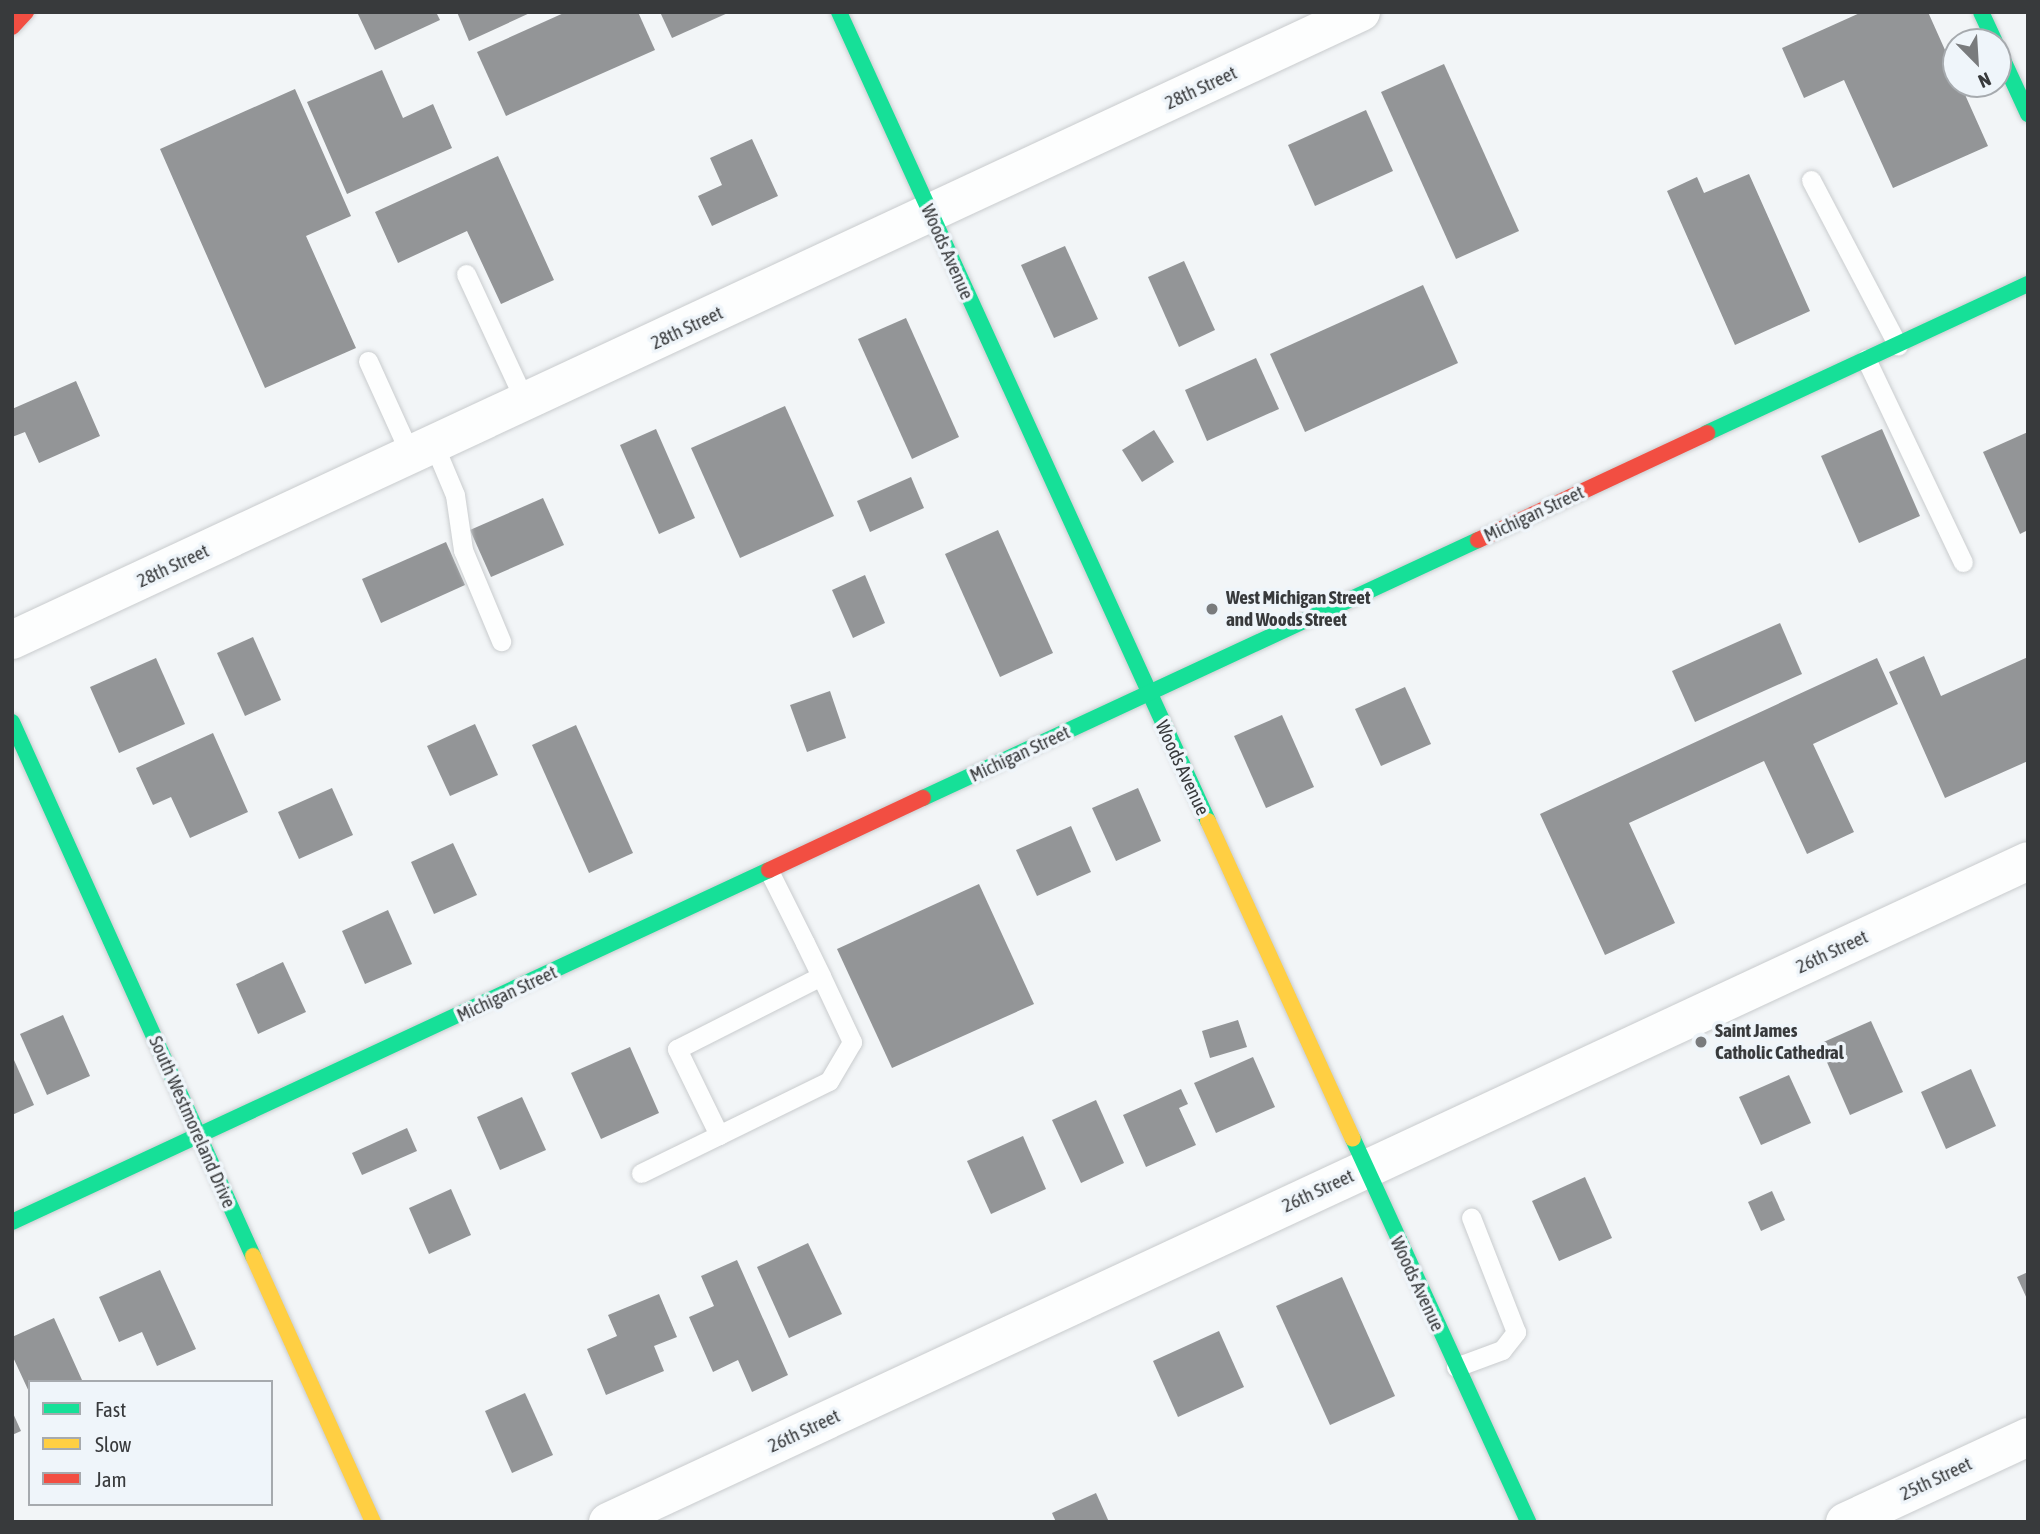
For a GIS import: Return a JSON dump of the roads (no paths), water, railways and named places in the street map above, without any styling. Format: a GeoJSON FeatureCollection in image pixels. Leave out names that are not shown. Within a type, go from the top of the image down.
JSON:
{"type":"FeatureCollection","features":[{"type":"Feature","properties":{"kind":"main road"},"geometry":{"type":"LineString","coordinates":[[12,27],[26,12]]}},
{"type":"Feature","properties":{"kind":"main road","name":"Woods Avenue"},"geometry":{"type":"LineString","coordinates":[[839,12],[1528,1522]]}},
{"type":"Feature","properties":{"kind":"main road"},"geometry":{"type":"LineString","coordinates":[[2012,79],[2028,114]]}},
{"type":"Feature","properties":{"kind":"main road","name":"Michigan Street"},"geometry":{"type":"LineString","coordinates":[[12,1222],[199,1138],[2028,284]]}},
{"type":"Feature","properties":{"kind":"main road","name":"South Westmoreland Drive"},"geometry":{"type":"LineString","coordinates":[[12,722],[373,1522]]}},
{"type":"Feature","properties":{"kind":"street","name":"28th Street"},"geometry":{"type":"LineString","coordinates":[[12,640],[930,215],[1361,12]]}},
{"type":"Feature","properties":{"kind":"street","name":"26th Street"},"geometry":{"type":"LineString","coordinates":[[608,1522],[2028,861]]}},
{"type":"Feature","properties":{"kind":"street","name":"25th Street"},"geometry":{"type":"LineString","coordinates":[[1845,1522],[2028,1437]]}},
{"type":"Feature","properties":{"kind":"lane"},"geometry":{"type":"LineString","coordinates":[[1811,180],[1898,346]]}},
{"type":"Feature","properties":{"kind":"lane"},"geometry":{"type":"LineString","coordinates":[[466,274],[526,403]]}},
{"type":"Feature","properties":{"kind":"lane"},"geometry":{"type":"LineString","coordinates":[[1866,359],[1964,562]]}},
{"type":"Feature","properties":{"kind":"lane"},"geometry":{"type":"LineString","coordinates":[[368,361],[423,450],[455,495],[463,550],[501,640]]}},
{"type":"Feature","properties":{"kind":"lane"},"geometry":{"type":"LineString","coordinates":[[641,1173],[829,1081],[852,1042],[769,871]]}},
{"type":"Feature","properties":{"kind":"lane"},"geometry":{"type":"LineString","coordinates":[[719,1135],[677,1049],[821,976]]}},
{"type":"Feature","properties":{"kind":"lane"},"geometry":{"type":"LineString","coordinates":[[1456,1367],[1502,1350],[1516,1332],[1471,1217]]}},
{"type":"Feature","properties":{"kind":"place","name":"West Michigan Street and Woods Street"},"geometry":{"type":"Point","coordinates":[1212,609]}},
{"type":"Feature","properties":{"kind":"place","name":"Saint James Catholic Cathedral"},"geometry":{"type":"Point","coordinates":[1701,1042]}}]}
